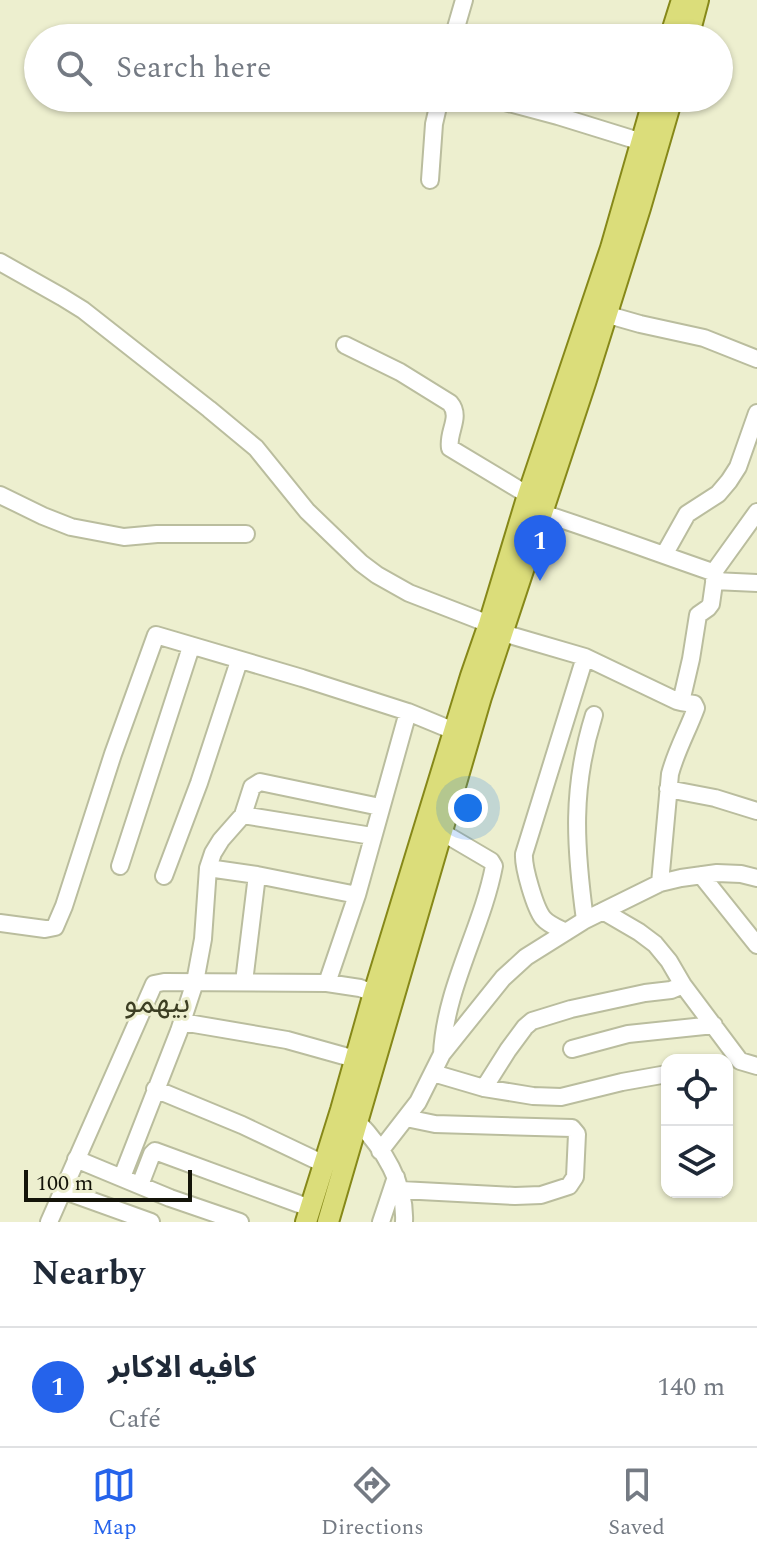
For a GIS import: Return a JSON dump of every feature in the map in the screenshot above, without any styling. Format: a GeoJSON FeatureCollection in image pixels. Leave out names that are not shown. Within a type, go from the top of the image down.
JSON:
{"type":"FeatureCollection","features":[{"type":"Feature","properties":{"kind":"main road"},"geometry":{"type":"LineString","coordinates":[[674,24],[682,0]]}},
{"type":"Feature","properties":{"kind":"main road"},"geometry":{"type":"LineString","coordinates":[[692,24],[698,0]]}},
{"type":"Feature","properties":{"kind":"main road"},"geometry":{"type":"LineString","coordinates":[[308,1215],[355,1059],[383,997],[440,831],[481,697],[528,495],[611,248],[650,112]]}},
{"type":"Feature","properties":{"kind":"main road"},"geometry":{"type":"LineString","coordinates":[[328,1222],[357,1121],[383,997],[454,731],[542,513],[668,112]]}},
{"type":"Feature","properties":{"kind":"street"},"geometry":{"type":"LineString","coordinates":[[457,24],[464,0]]}},
{"type":"Feature","properties":{"kind":"street"},"geometry":{"type":"LineString","coordinates":[[430,180],[437,112]]}},
{"type":"Feature","properties":{"kind":"street"},"geometry":{"type":"LineString","coordinates":[[543,112],[642,142]]}},
{"type":"Feature","properties":{"kind":"street"},"geometry":{"type":"LineString","coordinates":[[0,262],[83,310],[256,448],[307,511],[377,575],[409,593],[496,629],[585,657],[652,690],[681,702],[693,703],[696,708],[673,760],[660,883]]}},
{"type":"Feature","properties":{"kind":"street"},"geometry":{"type":"LineString","coordinates":[[605,314],[704,338],[757,359]]}},
{"type":"Feature","properties":{"kind":"street"},"geometry":{"type":"LineString","coordinates":[[345,345],[400,372],[450,403],[455,408],[456,417],[448,439],[450,448],[528,495]]}},
{"type":"Feature","properties":{"kind":"street"},"geometry":{"type":"LineString","coordinates":[[664,555],[681,521],[718,494],[738,467],[757,413]]}},
{"type":"Feature","properties":{"kind":"street"},"geometry":{"type":"LineString","coordinates":[[0,495],[71,527],[112,535],[246,534]]}},
{"type":"Feature","properties":{"kind":"street"},"geometry":{"type":"LineString","coordinates":[[681,702],[698,615],[711,604],[714,577],[719,565],[757,512]]}},
{"type":"Feature","properties":{"kind":"street"},"geometry":{"type":"LineString","coordinates":[[542,513],[617,537],[714,577],[757,583]]}},
{"type":"Feature","properties":{"kind":"street"},"geometry":{"type":"LineString","coordinates":[[0,923],[45,929],[55,927],[157,635],[408,712],[454,731]]}},
{"type":"Feature","properties":{"kind":"street"},"geometry":{"type":"LineString","coordinates":[[120,866],[191,647]]}},
{"type":"Feature","properties":{"kind":"street"},"geometry":{"type":"LineString","coordinates":[[566,932],[544,919],[523,861],[528,836],[585,657]]}},
{"type":"Feature","properties":{"kind":"street"},"geometry":{"type":"LineString","coordinates":[[164,876],[199,783],[239,661]]}},
{"type":"Feature","properties":{"kind":"street"},"geometry":{"type":"LineString","coordinates":[[327,983],[357,895],[408,712]]}},
{"type":"Feature","properties":{"kind":"street"},"geometry":{"type":"LineString","coordinates":[[585,920],[576,807],[578,781],[594,715]]}},
{"type":"Feature","properties":{"kind":"street"},"geometry":{"type":"LineString","coordinates":[[122,1177],[195,982],[203,939],[208,868],[213,853],[243,815],[252,787],[260,782],[380,807]]}},
{"type":"Feature","properties":{"kind":"street"},"geometry":{"type":"LineString","coordinates":[[668,789],[715,798],[757,811]]}},
{"type":"Feature","properties":{"kind":"street"},"geometry":{"type":"LineString","coordinates":[[243,815],[372,836]]}},
{"type":"Feature","properties":{"kind":"street"},"geometry":{"type":"LineString","coordinates":[[440,831],[491,861],[494,866],[451,1002],[442,1054]]}},
{"type":"Feature","properties":{"kind":"street"},"geometry":{"type":"LineString","coordinates":[[208,868],[357,895]]}},
{"type":"Feature","properties":{"kind":"street"},"geometry":{"type":"LineString","coordinates":[[380,1151],[418,1102],[442,1054],[509,972],[526,957],[585,920],[660,883],[717,873],[757,878]]}},
{"type":"Feature","properties":{"kind":"street"},"geometry":{"type":"LineString","coordinates":[[244,982],[257,875]]}},
{"type":"Feature","properties":{"kind":"street"},"geometry":{"type":"LineString","coordinates":[[701,875],[757,945]]}},
{"type":"Feature","properties":{"kind":"street"},"geometry":{"type":"LineString","coordinates":[[603,911],[655,944],[714,1025],[729,1054]]}},
{"type":"Feature","properties":{"kind":"street"},"geometry":{"type":"LineString","coordinates":[[49,1222],[154,984],[327,983],[344,984],[383,997]]}},
{"type":"Feature","properties":{"kind":"street"},"geometry":{"type":"LineString","coordinates":[[484,1088],[516,1038],[532,1021],[571,1009],[683,985]]}},
{"type":"Feature","properties":{"kind":"street"},"geometry":{"type":"LineString","coordinates":[[182,1022],[287,1040],[355,1059]]}},
{"type":"Feature","properties":{"kind":"street"},"geometry":{"type":"LineString","coordinates":[[572,1049],[628,1034],[714,1025]]}},
{"type":"Feature","properties":{"kind":"street"},"geometry":{"type":"LineString","coordinates":[[733,1062],[757,1066]]}},
{"type":"Feature","properties":{"kind":"street"},"geometry":{"type":"LineString","coordinates":[[433,1073],[484,1088],[561,1097],[661,1075]]}},
{"type":"Feature","properties":{"kind":"street"},"geometry":{"type":"LineString","coordinates":[[155,1089],[324,1164]]}},
{"type":"Feature","properties":{"kind":"street"},"geometry":{"type":"LineString","coordinates":[[399,1184],[515,1196],[541,1195],[569,1186],[575,1177],[577,1134],[572,1128],[435,1124],[406,1118]]}},
{"type":"Feature","properties":{"kind":"street"},"geometry":{"type":"LineString","coordinates":[[357,1121],[367,1131],[399,1184],[405,1211],[404,1222]]}},
{"type":"Feature","properties":{"kind":"street"},"geometry":{"type":"LineString","coordinates":[[140,1185],[155,1151],[308,1215]]}},
{"type":"Feature","properties":{"kind":"street"},"geometry":{"type":"LineString","coordinates":[[76,1159],[240,1222]]}},
{"type":"Feature","properties":{"kind":"street"},"geometry":{"type":"LineString","coordinates":[[381,1222],[399,1184]]}},
{"type":"Feature","properties":{"kind":"street"},"geometry":{"type":"LineString","coordinates":[[62,1190],[151,1222]]}},
{"type":"Feature","properties":{"kind":"place","name":"كافيه الاكابر"},"geometry":{"type":"Point","coordinates":[540,581]}},
{"type":"Feature","properties":{"kind":"district","name":"بيهمو"},"geometry":{"type":"Point","coordinates":[157,1003]}}]}
